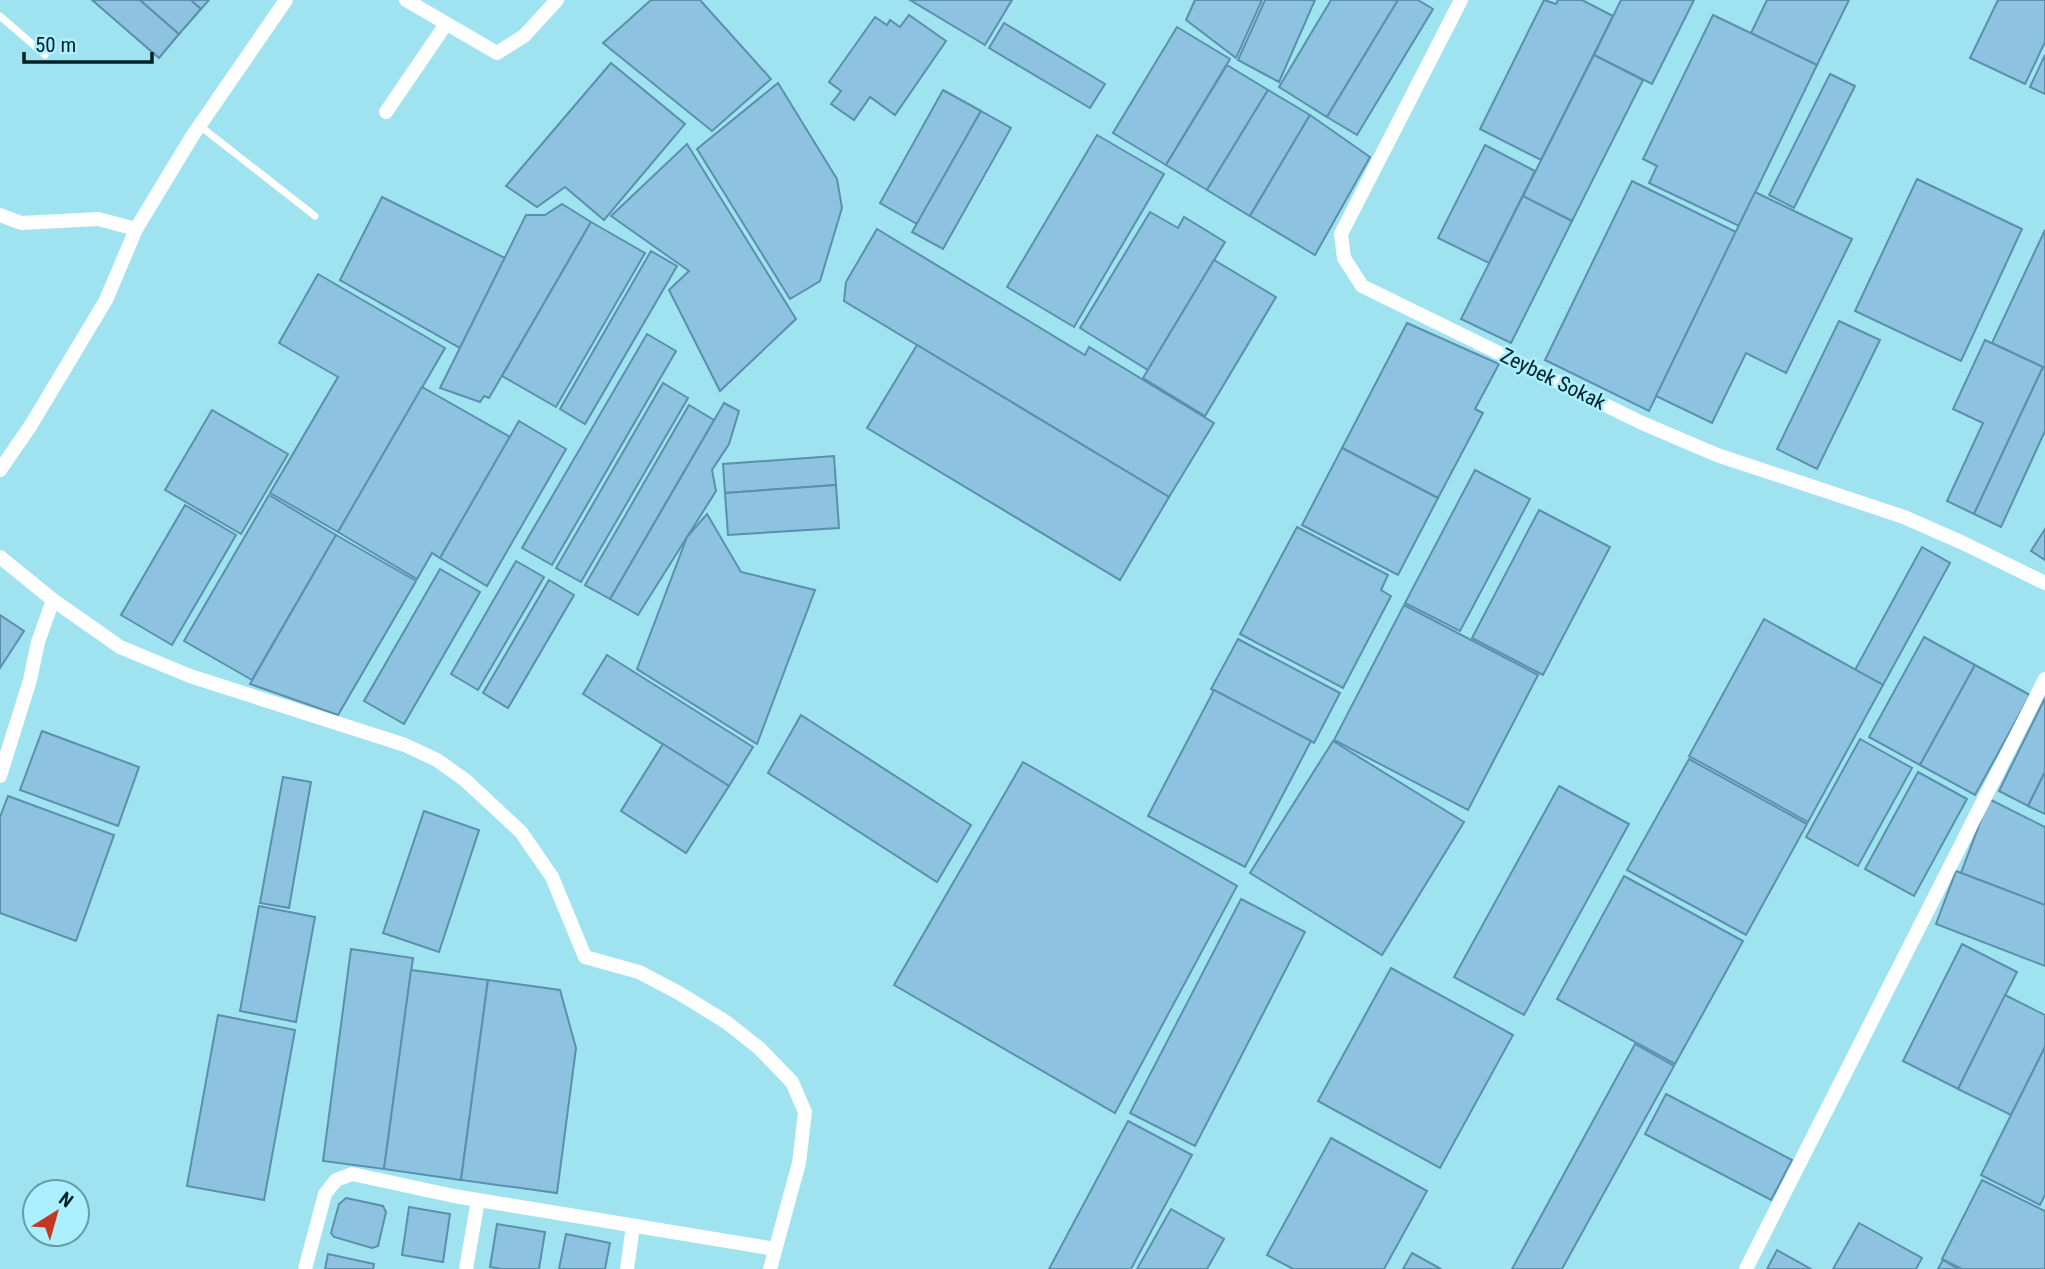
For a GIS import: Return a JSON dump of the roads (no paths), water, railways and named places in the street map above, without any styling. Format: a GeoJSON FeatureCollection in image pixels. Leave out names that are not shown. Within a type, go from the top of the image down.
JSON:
{"type":"FeatureCollection","features":[{"type":"Feature","properties":{"kind":"street"},"geometry":{"type":"LineString","coordinates":[[0,470],[31,425],[106,300],[136,229],[199,126],[286,0]]}},
{"type":"Feature","properties":{"kind":"street"},"geometry":{"type":"LineString","coordinates":[[406,0],[497,53],[524,36],[556,0]]}},
{"type":"Feature","properties":{"kind":"street","name":"Zeybek Sokak"},"geometry":{"type":"LineString","coordinates":[[1461,0],[1341,234],[1344,258],[1362,286],[1643,423],[1717,455],[1904,517],[2045,583]]}},
{"type":"Feature","properties":{"kind":"street"},"geometry":{"type":"LineString","coordinates":[[386,112],[446,24]]}},
{"type":"Feature","properties":{"kind":"street"},"geometry":{"type":"LineString","coordinates":[[0,215],[21,223],[97,219],[136,229]]}},
{"type":"Feature","properties":{"kind":"street"},"geometry":{"type":"LineString","coordinates":[[0,557],[53,600],[120,647],[190,676],[405,745],[437,760],[465,780],[521,832],[552,877],[585,957],[639,972],[726,1022],[760,1048],[792,1082],[805,1112],[799,1163],[770,1269]]}},
{"type":"Feature","properties":{"kind":"street"},"geometry":{"type":"LineString","coordinates":[[0,776],[30,680],[38,642],[53,600]]}},
{"type":"Feature","properties":{"kind":"street"},"geometry":{"type":"LineString","coordinates":[[1746,1269],[2045,679]]}},
{"type":"Feature","properties":{"kind":"street"},"geometry":{"type":"LineString","coordinates":[[305,1269],[326,1194],[336,1180],[352,1174],[478,1200],[775,1250]]}},
{"type":"Feature","properties":{"kind":"street"},"geometry":{"type":"LineString","coordinates":[[466,1269],[478,1200]]}},
{"type":"Feature","properties":{"kind":"street"},"geometry":{"type":"LineString","coordinates":[[627,1269],[633,1226]]}},
{"type":"Feature","properties":{"kind":"lane"},"geometry":{"type":"LineString","coordinates":[[0,16],[45,55]]}},
{"type":"Feature","properties":{"kind":"lane"},"geometry":{"type":"LineString","coordinates":[[199,126],[315,216]]}}]}
